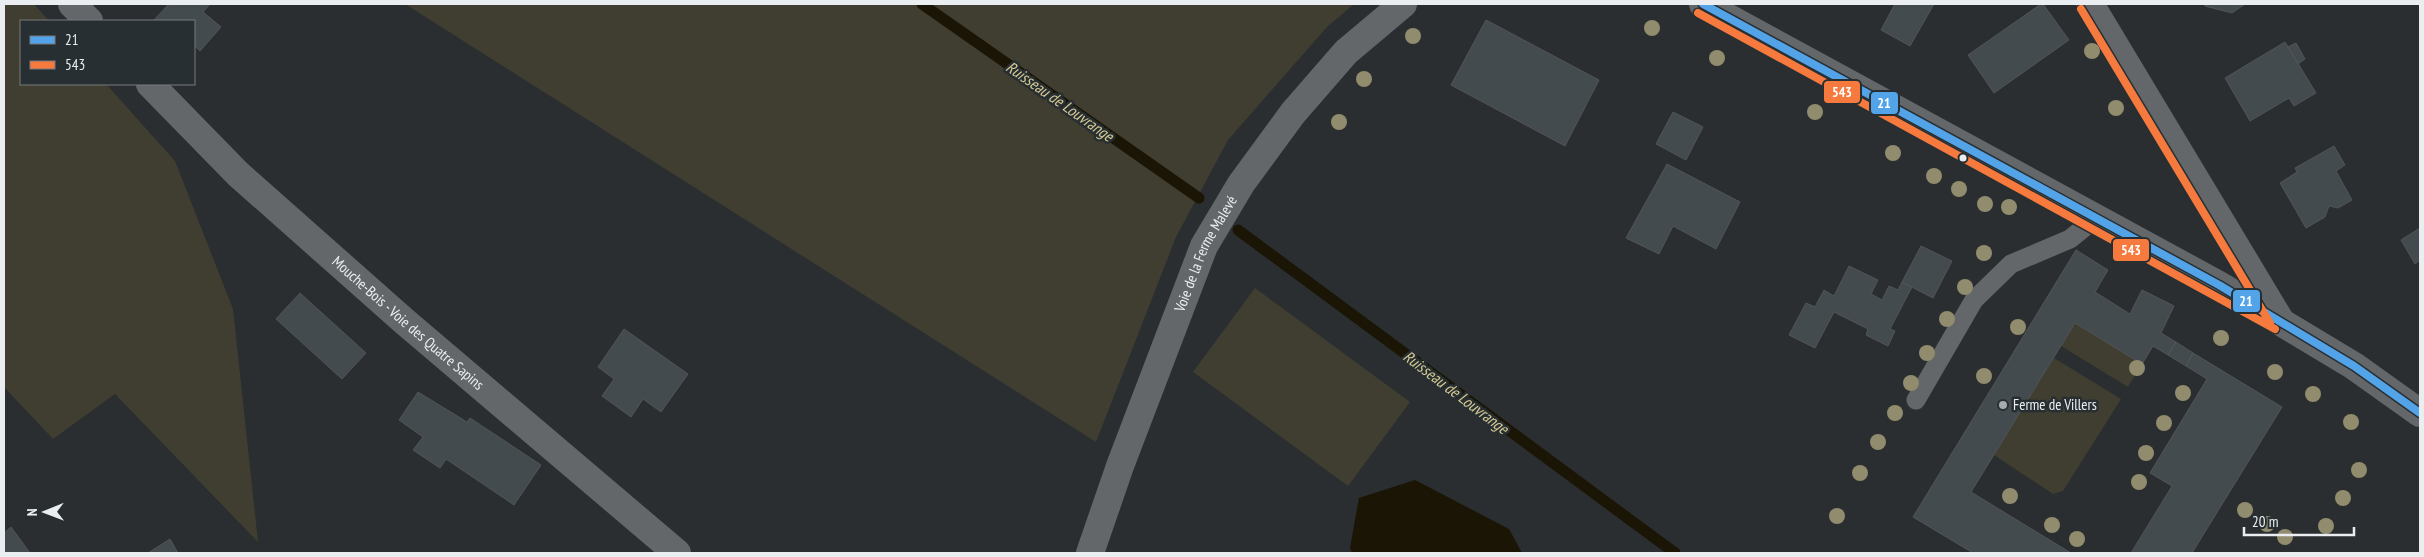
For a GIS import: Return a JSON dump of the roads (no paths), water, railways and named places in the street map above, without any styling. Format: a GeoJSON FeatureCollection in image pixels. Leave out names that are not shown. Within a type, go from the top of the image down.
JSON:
{"type":"FeatureCollection","features":[{"type":"Feature","properties":{"kind":"street"},"geometry":{"type":"LineString","coordinates":[[72,4],[89,20]]}},
{"type":"Feature","properties":{"kind":"street","name":"Voie de la Ferme Malevé"},"geometry":{"type":"LineString","coordinates":[[1090,553],[1120,466],[1204,246],[1242,184],[1293,113],[1346,52],[1403,4]]}},
{"type":"Feature","properties":{"kind":"street"},"geometry":{"type":"LineString","coordinates":[[1703,4],[2280,320],[2354,366],[2420,413]]}},
{"type":"Feature","properties":{"kind":"street"},"geometry":{"type":"LineString","coordinates":[[2090,4],[2280,320]]}},
{"type":"Feature","properties":{"kind":"street","name":"Mouche-Bois - Voie des Quatre Sapins"},"geometry":{"type":"LineString","coordinates":[[151,85],[238,174],[404,321],[677,553]]}},
{"type":"Feature","properties":{"kind":"lane"},"geometry":{"type":"LineString","coordinates":[[1916,400],[1974,300],[2011,264],[2070,238],[2096,218]]}},
{"type":"Feature","properties":{"kind":"waterway","name":"Ruisseau de Louvrange"},"geometry":{"type":"LineString","coordinates":[[922,4],[1199,198]]}},
{"type":"Feature","properties":{"kind":"waterway","name":"Ruisseau de Louvrange"},"geometry":{"type":"LineString","coordinates":[[1238,230],[1675,553]]}},
{"type":"Feature","properties":{"kind":"place","name":"Ferme de Villers"},"geometry":{"type":"Point","coordinates":[2003,405]}}]}
